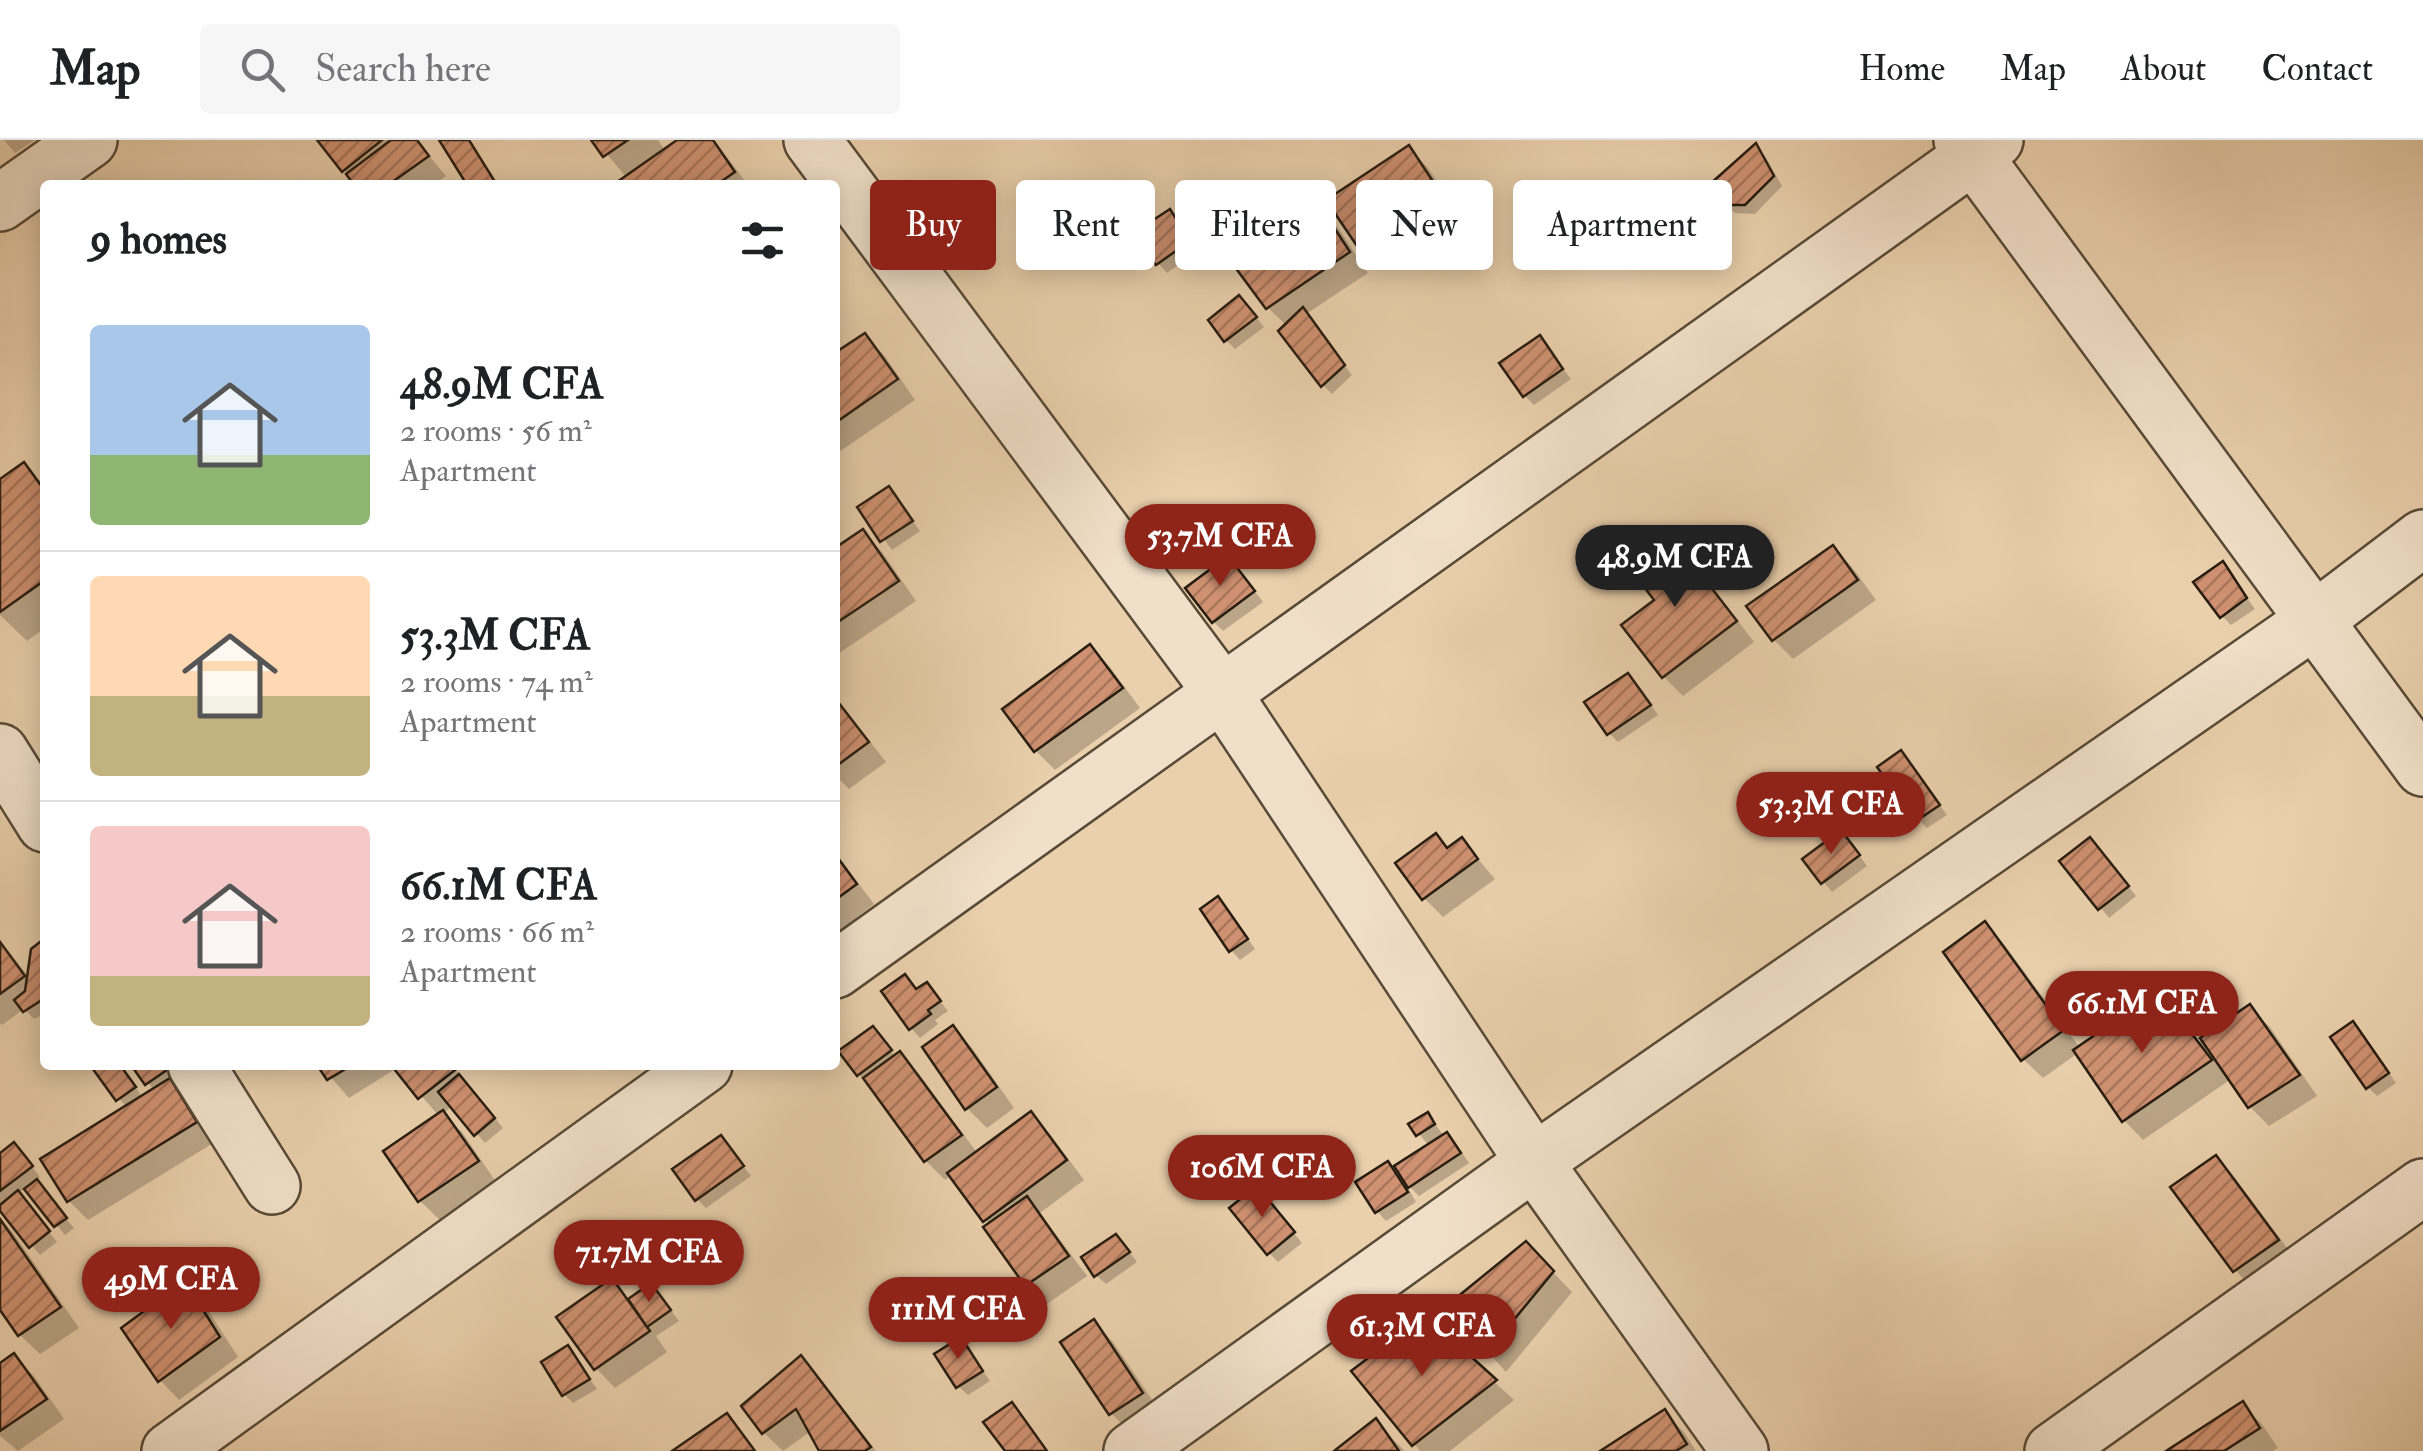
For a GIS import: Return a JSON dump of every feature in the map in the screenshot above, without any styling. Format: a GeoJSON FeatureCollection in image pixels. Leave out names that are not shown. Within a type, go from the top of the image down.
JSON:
{"type":"FeatureCollection","features":[{"type":"Feature","properties":{"kind":"street"},"geometry":{"type":"LineString","coordinates":[[0,202],[89,140]]}},
{"type":"Feature","properties":{"kind":"street"},"geometry":{"type":"LineString","coordinates":[[812,140],[1221,691],[1534,1162],[1740,1451]]}},
{"type":"Feature","properties":{"kind":"street"},"geometry":{"type":"LineString","coordinates":[[840,966],[1977,145],[2423,768]]}},
{"type":"Feature","properties":{"kind":"street"},"geometry":{"type":"LineString","coordinates":[[1132,1451],[1534,1162],[2316,620],[2423,538]]}},
{"type":"Feature","properties":{"kind":"street"},"geometry":{"type":"LineString","coordinates":[[0,752],[40,816]]}},
{"type":"Feature","properties":{"kind":"street"},"geometry":{"type":"LineString","coordinates":[[199,1070],[272,1186]]}},
{"type":"Feature","properties":{"kind":"street"},"geometry":{"type":"LineString","coordinates":[[170,1451],[697,1070]]}},
{"type":"Feature","properties":{"kind":"street"},"geometry":{"type":"LineString","coordinates":[[2053,1451],[2423,1187]]}},
{"type":"Feature","properties":{"kind":"building"},"geometry":{"type":"Polygon","coordinates":[[[317,140],[382,140],[342,172],[317,140]]]}},
{"type":"Feature","properties":{"kind":"building"},"geometry":{"type":"Polygon","coordinates":[[[391,140],[417,140],[429,156],[395,180],[350,180],[346,174],[391,140]]]}},
{"type":"Feature","properties":{"kind":"building"},"geometry":{"type":"Polygon","coordinates":[[[439,140],[469,140],[494,180],[464,180],[439,140]]]}},
{"type":"Feature","properties":{"kind":"building"},"geometry":{"type":"Polygon","coordinates":[[[591,140],[628,140],[603,157],[591,140]]]}},
{"type":"Feature","properties":{"kind":"building"},"geometry":{"type":"Polygon","coordinates":[[[677,140],[713,140],[735,172],[723,180],[620,180],[677,140]]]}},
{"type":"Feature","properties":{"kind":"building"},"geometry":{"type":"Polygon","coordinates":[[[1756,143],[1774,176],[1745,205],[1732,205],[1732,180],[1715,180],[1756,143]]]}},
{"type":"Feature","properties":{"kind":"building"},"geometry":{"type":"Polygon","coordinates":[[[1409,145],[1432,180],[1356,180],[1409,145]]]}},
{"type":"Feature","properties":{"kind":"building"},"geometry":{"type":"Polygon","coordinates":[[[1356,180],[1356,245],[1336,215],[1336,193],[1356,180]]]}},
{"type":"Feature","properties":{"kind":"building"},"geometry":{"type":"Polygon","coordinates":[[[1170,209],[1175,217],[1175,252],[1156,265],[1155,264],[1155,219],[1170,209]]]}},
{"type":"Feature","properties":{"kind":"building"},"geometry":{"type":"Polygon","coordinates":[[[1336,231],[1350,252],[1336,262],[1336,231]]]}},
{"type":"Feature","properties":{"kind":"building"},"geometry":{"type":"Polygon","coordinates":[[[1237,270],[1323,270],[1266,309],[1237,270]]]}},
{"type":"Feature","properties":{"kind":"building"},"geometry":{"type":"Polygon","coordinates":[[[1239,295],[1257,317],[1224,342],[1208,320],[1239,295]]]}},
{"type":"Feature","properties":{"kind":"building"},"geometry":{"type":"Polygon","coordinates":[[[1303,307],[1345,365],[1321,387],[1278,331],[1303,307]]]}},
{"type":"Feature","properties":{"kind":"building"},"geometry":{"type":"Polygon","coordinates":[[[865,333],[898,379],[840,420],[840,349],[865,333]]]}},
{"type":"Feature","properties":{"kind":"building"},"geometry":{"type":"Polygon","coordinates":[[[1540,335],[1563,369],[1523,397],[1499,363],[1540,335]]]}},
{"type":"Feature","properties":{"kind":"building"},"geometry":{"type":"Polygon","coordinates":[[[24,462],[40,484],[40,584],[0,612],[0,479],[24,462]]]}},
{"type":"Feature","properties":{"kind":"building"},"geometry":{"type":"Polygon","coordinates":[[[889,486],[913,521],[880,542],[857,507],[889,486]]]}},
{"type":"Feature","properties":{"kind":"building"},"geometry":{"type":"Polygon","coordinates":[[[863,529],[899,581],[840,621],[840,545],[863,529]]]}},
{"type":"Feature","properties":{"kind":"building"},"geometry":{"type":"Polygon","coordinates":[[[1673,538],[1737,621],[1662,678],[1621,625],[1654,600],[1631,570],[1673,538]]]}},
{"type":"Feature","properties":{"kind":"building"},"geometry":{"type":"Polygon","coordinates":[[[1833,545],[1858,580],[1772,641],[1746,606],[1833,545]]]}},
{"type":"Feature","properties":{"kind":"building"},"geometry":{"type":"Polygon","coordinates":[[[1228,556],[1255,591],[1212,623],[1185,588],[1228,556]]]}},
{"type":"Feature","properties":{"kind":"building"},"geometry":{"type":"Polygon","coordinates":[[[2223,561],[2247,598],[2220,618],[2193,582],[2223,561]]]}},
{"type":"Feature","properties":{"kind":"building"},"geometry":{"type":"Polygon","coordinates":[[[1090,644],[1123,688],[1034,752],[1002,709],[1090,644]]]}},
{"type":"Feature","properties":{"kind":"building"},"geometry":{"type":"Polygon","coordinates":[[[1628,673],[1651,705],[1607,735],[1584,702],[1628,673]]]}},
{"type":"Feature","properties":{"kind":"building"},"geometry":{"type":"Polygon","coordinates":[[[840,704],[869,742],[840,763],[840,704]]]}},
{"type":"Feature","properties":{"kind":"building"},"geometry":{"type":"Polygon","coordinates":[[[1901,750],[1940,805],[1916,821],[1877,767],[1901,750]]]}},
{"type":"Feature","properties":{"kind":"building"},"geometry":{"type":"Polygon","coordinates":[[[1841,830],[1860,855],[1821,884],[1802,859],[1841,830]]]}},
{"type":"Feature","properties":{"kind":"building"},"geometry":{"type":"Polygon","coordinates":[[[1436,833],[1447,848],[1462,837],[1478,859],[1422,900],[1395,863],[1436,833]]]}},
{"type":"Feature","properties":{"kind":"building"},"geometry":{"type":"Polygon","coordinates":[[[2090,837],[2129,886],[2098,910],[2059,861],[2090,837]]]}},
{"type":"Feature","properties":{"kind":"building"},"geometry":{"type":"Polygon","coordinates":[[[840,861],[857,884],[840,896],[840,861]]]}},
{"type":"Feature","properties":{"kind":"building"},"geometry":{"type":"Polygon","coordinates":[[[1218,896],[1248,939],[1229,952],[1200,909],[1218,896]]]}},
{"type":"Feature","properties":{"kind":"building"},"geometry":{"type":"Polygon","coordinates":[[[1985,921],[2064,1030],[2021,1061],[1943,952],[1985,921]]]}},
{"type":"Feature","properties":{"kind":"building"},"geometry":{"type":"Polygon","coordinates":[[[0,942],[25,976],[0,994],[0,942]]]}},
{"type":"Feature","properties":{"kind":"building"},"geometry":{"type":"Polygon","coordinates":[[[40,942],[40,1001],[23,1012],[14,1000],[25,991],[31,949],[40,942]]]}},
{"type":"Feature","properties":{"kind":"building"},"geometry":{"type":"Polygon","coordinates":[[[905,974],[916,989],[927,982],[941,1001],[909,1030],[881,991],[905,974]]]}},
{"type":"Feature","properties":{"kind":"building"},"geometry":{"type":"Polygon","coordinates":[[[2159,991],[2212,1060],[2122,1122],[2073,1050],[2159,991]]]}},
{"type":"Feature","properties":{"kind":"building"},"geometry":{"type":"Polygon","coordinates":[[[2250,1004],[2300,1075],[2248,1108],[2200,1038],[2250,1004]]]}},
{"type":"Feature","properties":{"kind":"building"},"geometry":{"type":"Polygon","coordinates":[[[2353,1021],[2389,1073],[2366,1089],[2330,1037],[2353,1021]]]}},
{"type":"Feature","properties":{"kind":"building"},"geometry":{"type":"Polygon","coordinates":[[[953,1025],[997,1087],[965,1110],[922,1047],[953,1025]]]}},
{"type":"Feature","properties":{"kind":"building"},"geometry":{"type":"Polygon","coordinates":[[[873,1026],[892,1050],[857,1076],[840,1050],[873,1026]]]}},
{"type":"Feature","properties":{"kind":"building"},"geometry":{"type":"Polygon","coordinates":[[[900,1051],[962,1135],[924,1162],[863,1078],[900,1051]]]}},
{"type":"Feature","properties":{"kind":"building"},"geometry":{"type":"Polygon","coordinates":[[[94,1070],[124,1070],[136,1087],[116,1101],[94,1070]]]}},
{"type":"Feature","properties":{"kind":"building"},"geometry":{"type":"Polygon","coordinates":[[[134,1070],[167,1070],[145,1085],[134,1070]]]}},
{"type":"Feature","properties":{"kind":"building"},"geometry":{"type":"Polygon","coordinates":[[[320,1070],[344,1070],[327,1080],[320,1070]]]}},
{"type":"Feature","properties":{"kind":"building"},"geometry":{"type":"Polygon","coordinates":[[[395,1070],[455,1070],[418,1099],[395,1070]]]}},
{"type":"Feature","properties":{"kind":"building"},"geometry":{"type":"Polygon","coordinates":[[[459,1074],[495,1118],[474,1136],[438,1092],[459,1074]]]}},
{"type":"Feature","properties":{"kind":"building"},"geometry":{"type":"Polygon","coordinates":[[[170,1078],[197,1122],[67,1202],[40,1159],[170,1078]]]}},
{"type":"Feature","properties":{"kind":"building"},"geometry":{"type":"Polygon","coordinates":[[[443,1110],[479,1161],[418,1202],[383,1151],[443,1110]]]}},
{"type":"Feature","properties":{"kind":"building"},"geometry":{"type":"Polygon","coordinates":[[[1031,1111],[1067,1160],[983,1222],[947,1173],[1031,1111]]]}},
{"type":"Feature","properties":{"kind":"building"},"geometry":{"type":"Polygon","coordinates":[[[1428,1112],[1435,1124],[1416,1136],[1408,1124],[1428,1112]]]}},
{"type":"Feature","properties":{"kind":"building"},"geometry":{"type":"Polygon","coordinates":[[[1447,1132],[1461,1153],[1408,1188],[1394,1166],[1447,1132]]]}},
{"type":"Feature","properties":{"kind":"building"},"geometry":{"type":"Polygon","coordinates":[[[721,1135],[744,1166],[695,1201],[672,1169],[721,1135]]]}},
{"type":"Feature","properties":{"kind":"building"},"geometry":{"type":"Polygon","coordinates":[[[14,1142],[33,1166],[0,1191],[0,1153],[14,1142]]]}},
{"type":"Feature","properties":{"kind":"building"},"geometry":{"type":"Polygon","coordinates":[[[2216,1155],[2279,1240],[2233,1272],[2170,1187],[2216,1155]]]}},
{"type":"Feature","properties":{"kind":"building"},"geometry":{"type":"Polygon","coordinates":[[[1388,1161],[1408,1192],[1375,1213],[1355,1182],[1388,1161]]]}},
{"type":"Feature","properties":{"kind":"building"},"geometry":{"type":"Polygon","coordinates":[[[37,1179],[67,1218],[54,1227],[24,1189],[37,1179]]]}},
{"type":"Feature","properties":{"kind":"building"},"geometry":{"type":"Polygon","coordinates":[[[1257,1186],[1295,1232],[1267,1255],[1229,1208],[1257,1186]]]}},
{"type":"Feature","properties":{"kind":"building"},"geometry":{"type":"Polygon","coordinates":[[[18,1190],[50,1231],[29,1248],[0,1211],[0,1205],[18,1190]]]}},
{"type":"Feature","properties":{"kind":"building"},"geometry":{"type":"Polygon","coordinates":[[[1027,1196],[1069,1256],[1025,1286],[983,1227],[1027,1196]]]}},
{"type":"Feature","properties":{"kind":"building"},"geometry":{"type":"Polygon","coordinates":[[[0,1219],[61,1307],[18,1336],[0,1310],[0,1219]]]}},
{"type":"Feature","properties":{"kind":"building"},"geometry":{"type":"Polygon","coordinates":[[[1116,1234],[1130,1252],[1094,1277],[1081,1257],[1116,1234]]]}},
{"type":"Feature","properties":{"kind":"building"},"geometry":{"type":"Polygon","coordinates":[[[1526,1241],[1554,1271],[1485,1355],[1445,1307],[1526,1241]]]}},
{"type":"Feature","properties":{"kind":"building"},"geometry":{"type":"Polygon","coordinates":[[[612,1278],[650,1331],[594,1370],[556,1317],[612,1278]]]}},
{"type":"Feature","properties":{"kind":"building"},"geometry":{"type":"Polygon","coordinates":[[[185,1281],[220,1337],[158,1382],[121,1328],[185,1281]]]}},
{"type":"Feature","properties":{"kind":"building"},"geometry":{"type":"Polygon","coordinates":[[[651,1283],[671,1310],[647,1327],[628,1299],[651,1283]]]}},
{"type":"Feature","properties":{"kind":"building"},"geometry":{"type":"Polygon","coordinates":[[[1425,1315],[1497,1380],[1412,1446],[1351,1371],[1425,1315]]]}},
{"type":"Feature","properties":{"kind":"building"},"geometry":{"type":"Polygon","coordinates":[[[1094,1319],[1143,1393],[1109,1415],[1060,1342],[1094,1319]]]}},
{"type":"Feature","properties":{"kind":"building"},"geometry":{"type":"Polygon","coordinates":[[[961,1337],[983,1371],[956,1388],[934,1354],[961,1337]]]}},
{"type":"Feature","properties":{"kind":"building"},"geometry":{"type":"Polygon","coordinates":[[[568,1345],[590,1379],[562,1396],[541,1362],[568,1345]]]}},
{"type":"Feature","properties":{"kind":"building"},"geometry":{"type":"Polygon","coordinates":[[[14,1353],[47,1399],[0,1431],[0,1363],[14,1353]]]}},
{"type":"Feature","properties":{"kind":"building"},"geometry":{"type":"Polygon","coordinates":[[[801,1355],[871,1447],[865,1451],[819,1451],[796,1409],[762,1434],[741,1406],[801,1355]]]}},
{"type":"Feature","properties":{"kind":"building"},"geometry":{"type":"Polygon","coordinates":[[[2243,1401],[2260,1428],[2224,1451],[2166,1451],[2243,1401]]]}},
{"type":"Feature","properties":{"kind":"building"},"geometry":{"type":"Polygon","coordinates":[[[1012,1402],[1047,1451],[1005,1451],[983,1422],[1012,1402]]]}},
{"type":"Feature","properties":{"kind":"building"},"geometry":{"type":"Polygon","coordinates":[[[1665,1409],[1687,1444],[1676,1451],[1600,1451],[1665,1409]]]}},
{"type":"Feature","properties":{"kind":"building"},"geometry":{"type":"Polygon","coordinates":[[[727,1413],[755,1451],[672,1451],[727,1413]]]}},
{"type":"Feature","properties":{"kind":"building"},"geometry":{"type":"Polygon","coordinates":[[[1376,1418],[1399,1451],[1334,1451],[1376,1418]]]}}]}
